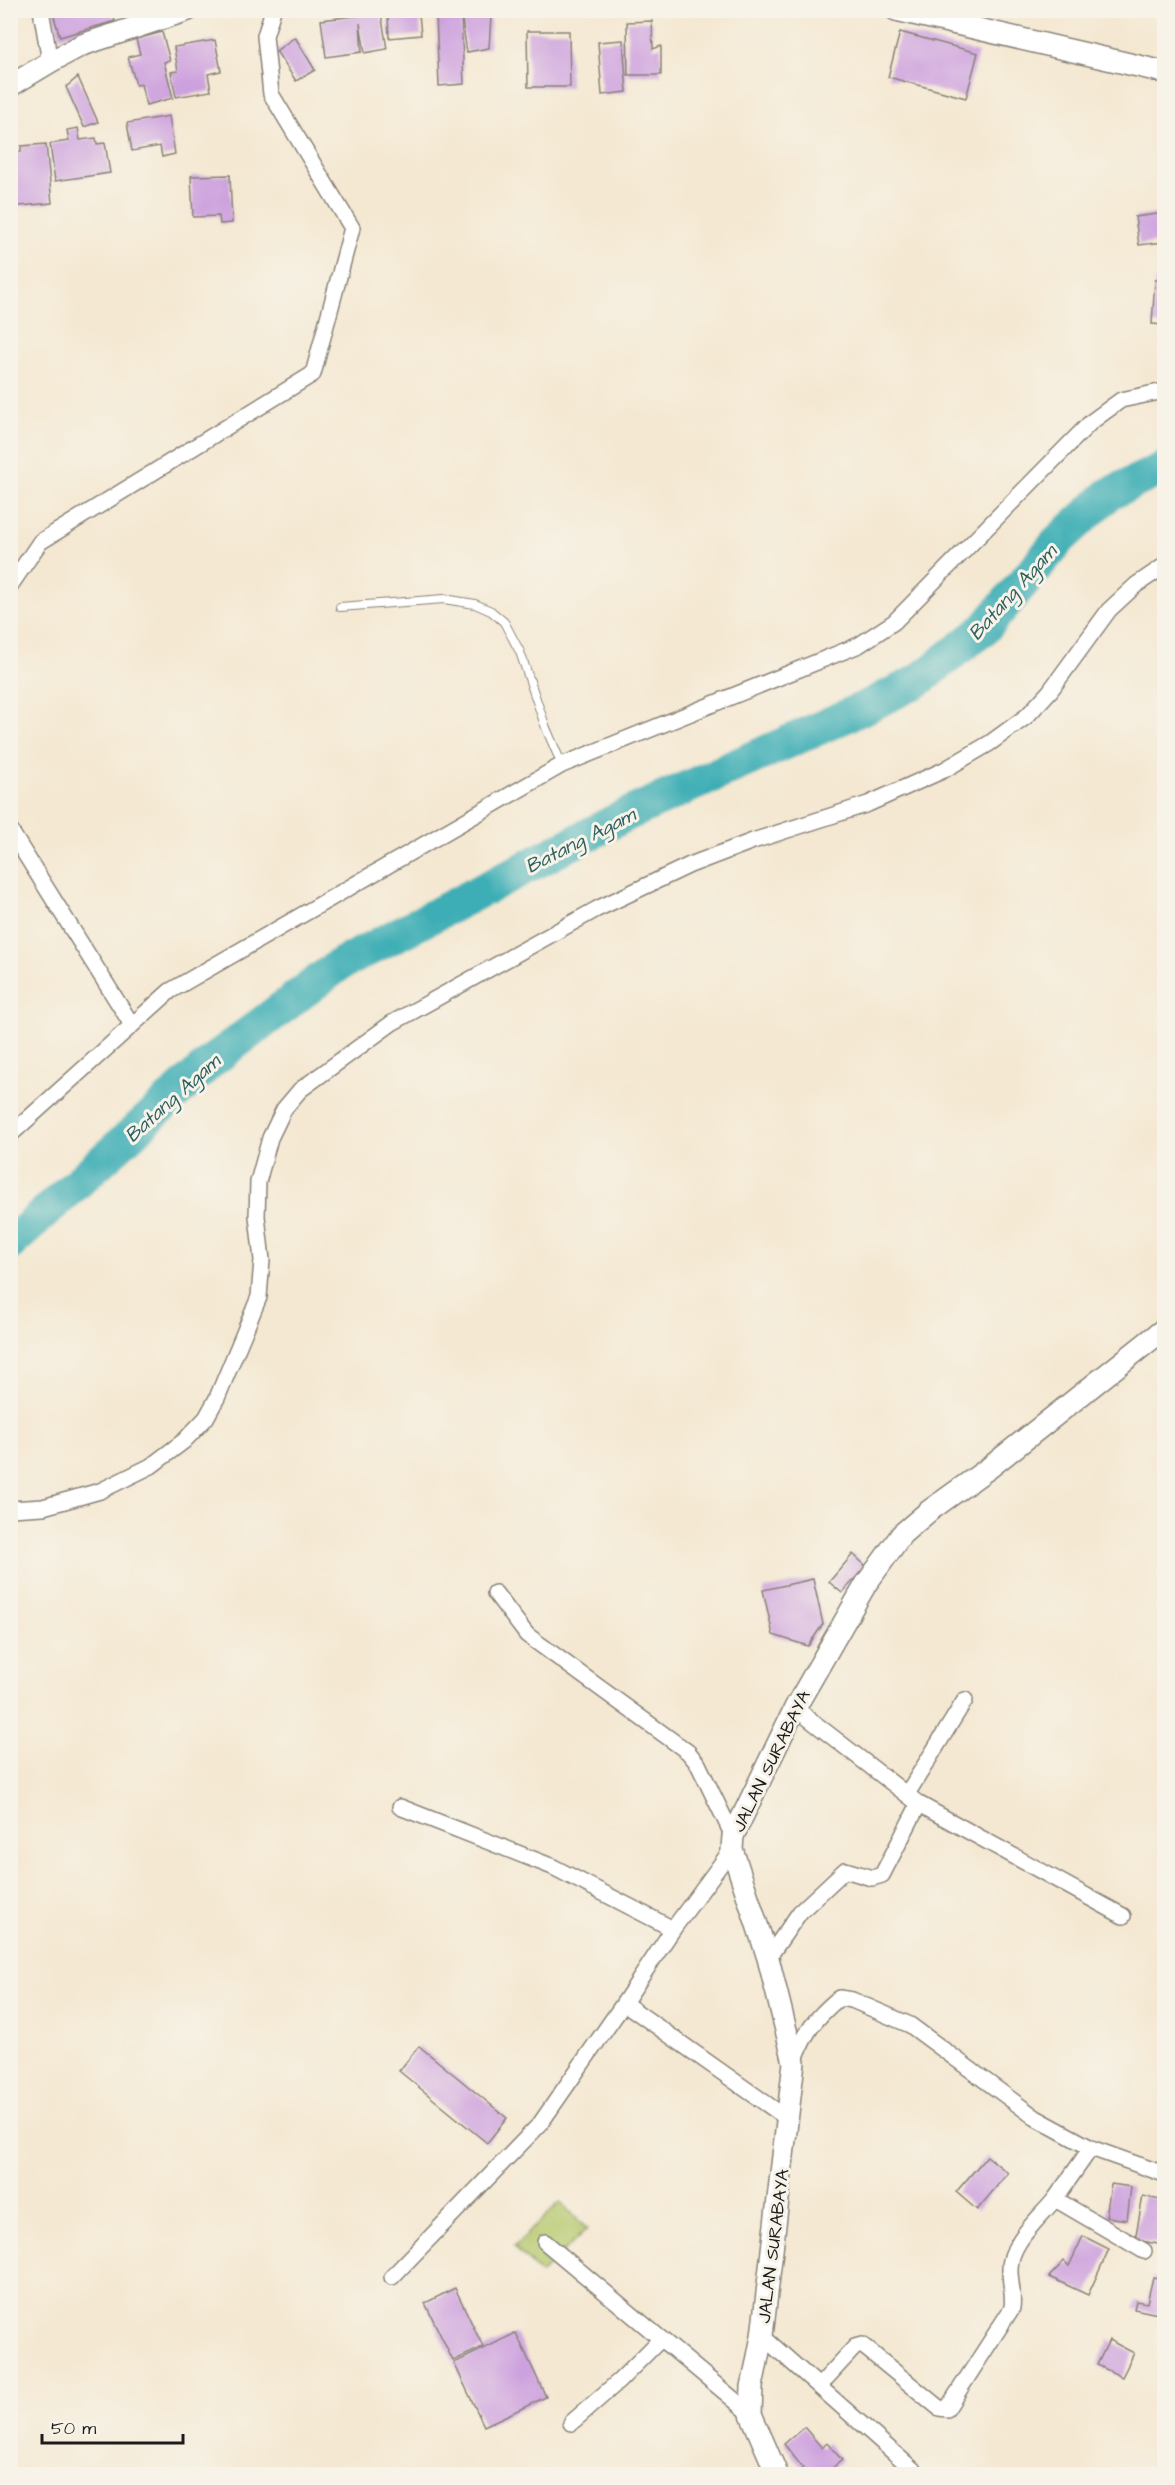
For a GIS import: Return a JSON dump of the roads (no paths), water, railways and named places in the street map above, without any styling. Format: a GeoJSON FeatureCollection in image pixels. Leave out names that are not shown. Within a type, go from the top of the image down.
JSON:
{"type":"FeatureCollection","features":[{"type":"Feature","properties":{"kind":"street"},"geometry":{"type":"LineString","coordinates":[[41,10],[50,62]]}},
{"type":"Feature","properties":{"kind":"street"},"geometry":{"type":"LineString","coordinates":[[10,87],[82,45],[189,10]]}},
{"type":"Feature","properties":{"kind":"street"},"geometry":{"type":"LineString","coordinates":[[10,586],[40,542],[313,374],[352,228],[271,94],[265,36],[273,10]]}},
{"type":"Feature","properties":{"kind":"street"},"geometry":{"type":"LineString","coordinates":[[896,10],[1164,72]]}},
{"type":"Feature","properties":{"kind":"street"},"geometry":{"type":"LineString","coordinates":[[10,1135],[170,991],[562,765],[859,645],[894,622],[910,607],[1091,422],[1121,400],[1164,391]]}},
{"type":"Feature","properties":{"kind":"street"},"geometry":{"type":"LineString","coordinates":[[10,1509],[43,1507],[100,1491],[151,1466],[184,1441],[206,1418],[259,1297],[262,1270],[257,1216],[258,1182],[275,1128],[284,1109],[300,1090],[392,1023],[597,909],[690,865],[753,841],[868,804],[944,770],[990,743],[1027,716],[1050,691],[1108,610],[1136,585],[1164,566]]}},
{"type":"Feature","properties":{"kind":"street"},"geometry":{"type":"LineString","coordinates":[[10,830],[132,1025]]}},
{"type":"Feature","properties":{"kind":"street","name":"JALAN SURABAYA"},"geometry":{"type":"LineString","coordinates":[[777,2475],[751,2414],[752,2387],[762,2336],[794,2062],[768,1958],[732,1843],[795,1708],[866,1584],[902,1534],[1164,1329]]}},
{"type":"Feature","properties":{"kind":"street"},"geometry":{"type":"LineString","coordinates":[[392,2277],[540,2124],[732,1843],[698,1764],[688,1752],[527,1635],[495,1593]]}},
{"type":"Feature","properties":{"kind":"street"},"geometry":{"type":"LineString","coordinates":[[907,1794],[964,1700]]}},
{"type":"Feature","properties":{"kind":"street"},"geometry":{"type":"LineString","coordinates":[[795,1708],[919,1804],[1123,1916]]}},
{"type":"Feature","properties":{"kind":"street"},"geometry":{"type":"LineString","coordinates":[[768,1958],[800,1911],[845,1870],[872,1878],[882,1875],[919,1804]]}},
{"type":"Feature","properties":{"kind":"street"},"geometry":{"type":"LineString","coordinates":[[400,1807],[553,1867],[673,1929]]}},
{"type":"Feature","properties":{"kind":"street"},"geometry":{"type":"LineString","coordinates":[[794,2062],[808,2028],[839,1998],[852,2000],[910,2025],[1036,2118],[1091,2148],[1164,2174]]}},
{"type":"Feature","properties":{"kind":"street"},"geometry":{"type":"LineString","coordinates":[[624,2003],[788,2119]]}},
{"type":"Feature","properties":{"kind":"street"},"geometry":{"type":"LineString","coordinates":[[820,2385],[855,2347],[862,2345],[939,2408],[947,2409],[1012,2308],[1014,2296],[1010,2269],[1013,2251],[1055,2199],[1091,2148]]}},
{"type":"Feature","properties":{"kind":"street"},"geometry":{"type":"LineString","coordinates":[[1055,2199],[1144,2251]]}},
{"type":"Feature","properties":{"kind":"street"},"geometry":{"type":"LineString","coordinates":[[544,2242],[751,2414]]}},
{"type":"Feature","properties":{"kind":"street"},"geometry":{"type":"LineString","coordinates":[[762,2336],[820,2385],[918,2475]]}},
{"type":"Feature","properties":{"kind":"street"},"geometry":{"type":"LineString","coordinates":[[570,2423],[619,2381],[661,2339]]}},
{"type":"Feature","properties":{"kind":"lane"},"geometry":{"type":"LineString","coordinates":[[340,607],[444,599],[476,604],[491,611],[504,622],[520,652],[546,728],[562,765]]}},
{"type":"Feature","properties":{"kind":"waterway","name":"Batang Agam"},"geometry":{"type":"LineString","coordinates":[[10,1244],[213,1060],[339,965],[628,814],[866,707],[918,681],[984,629],[1060,539],[1109,494],[1164,468]]}}]}
